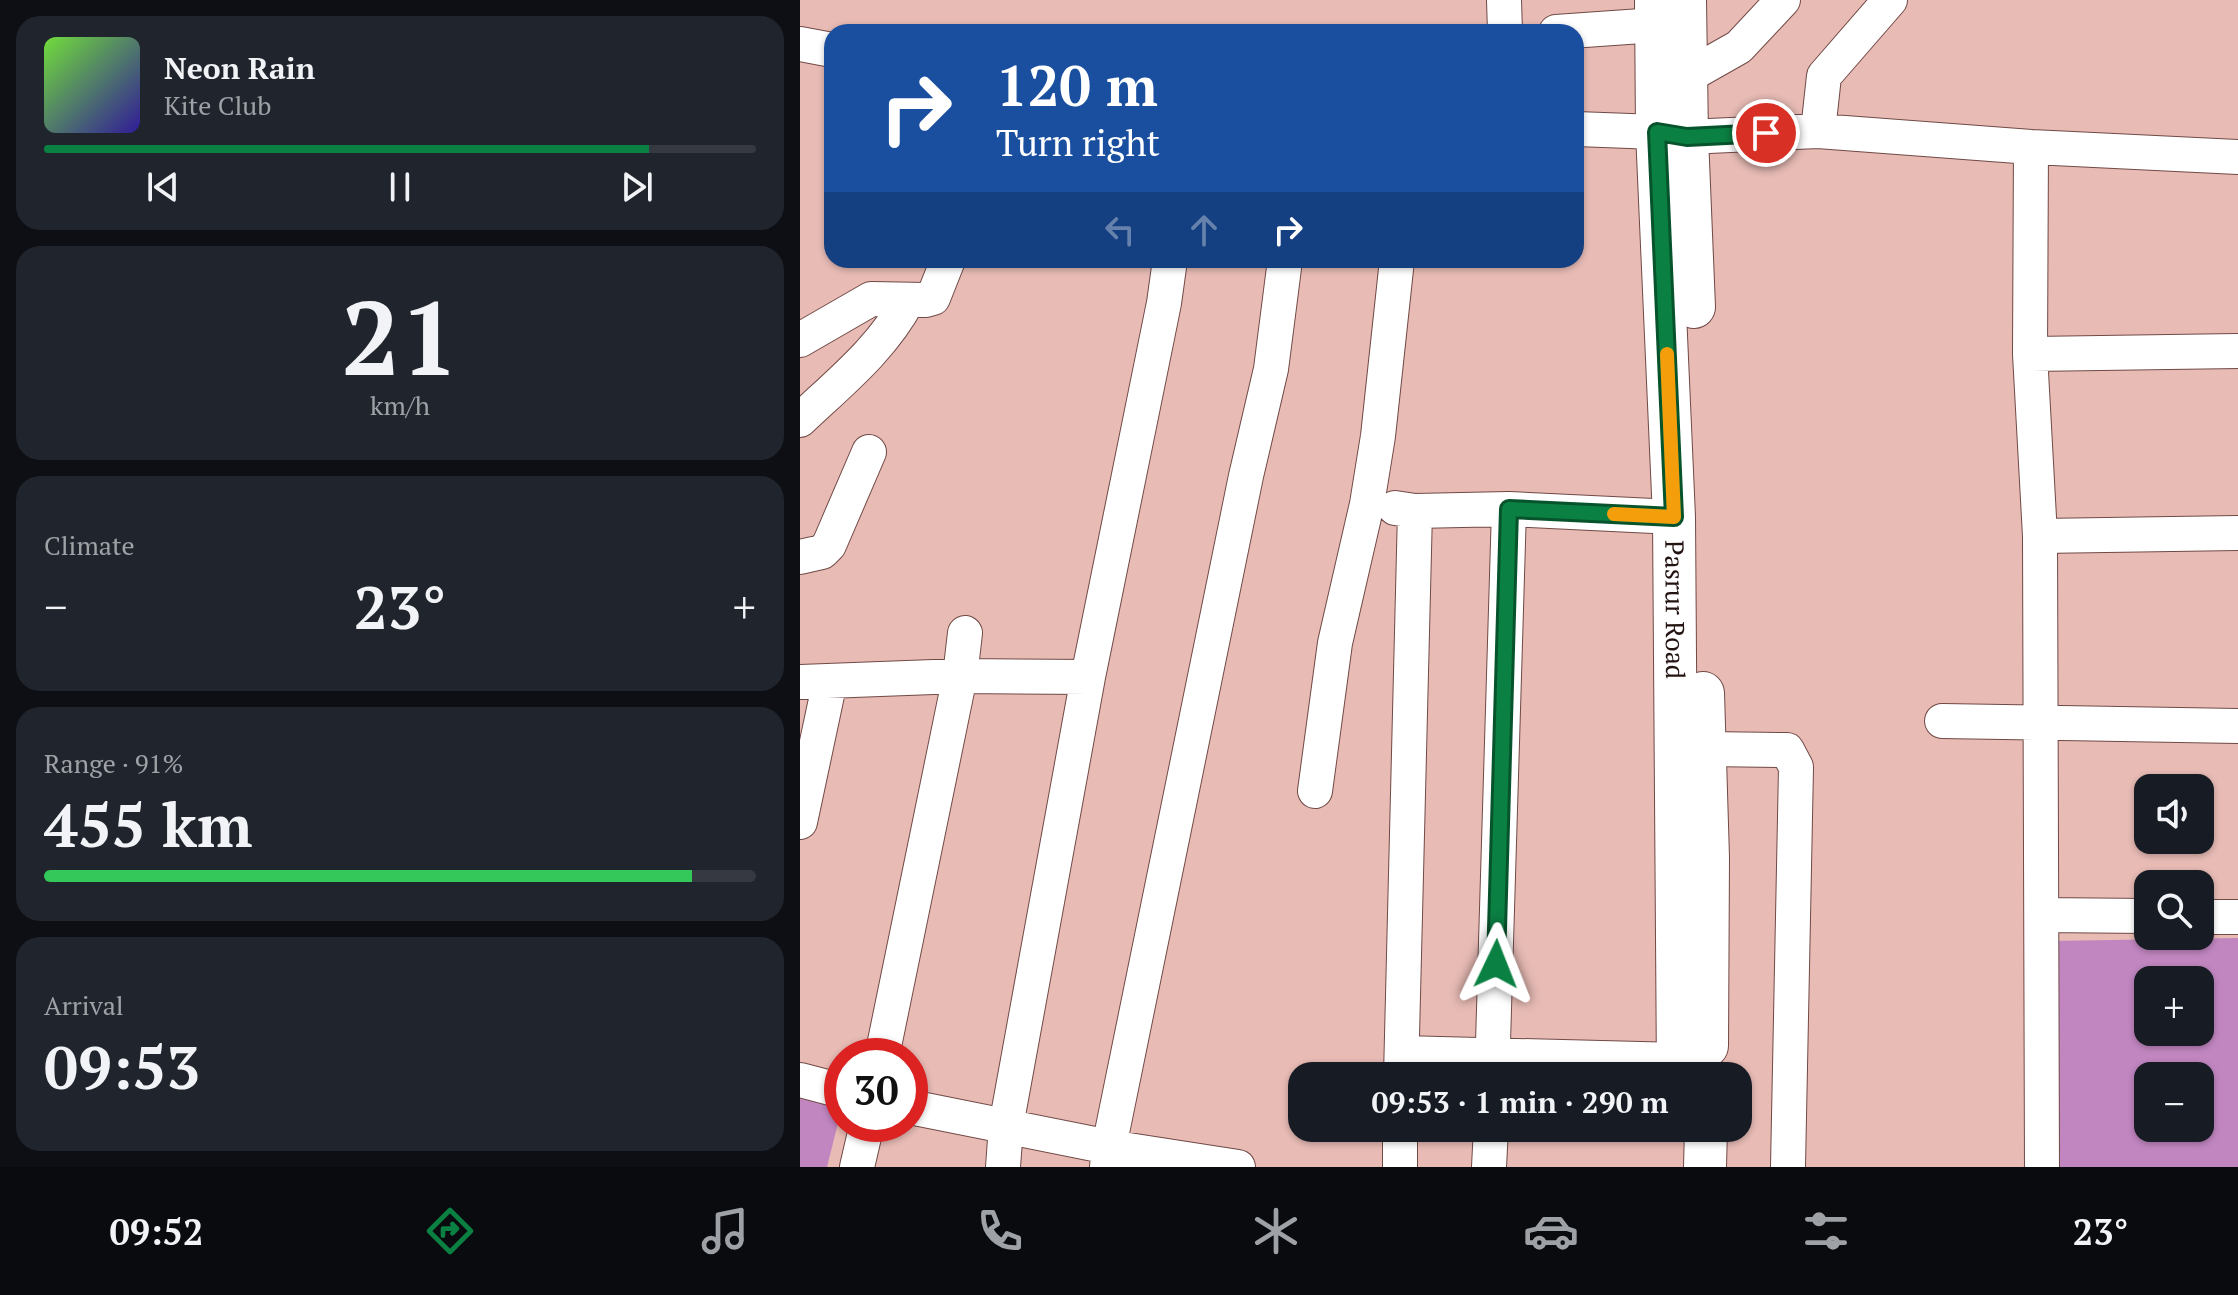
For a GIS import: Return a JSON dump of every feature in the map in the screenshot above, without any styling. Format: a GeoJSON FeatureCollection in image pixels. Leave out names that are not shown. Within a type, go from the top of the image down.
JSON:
{"type":"FeatureCollection","features":[{"type":"Feature","properties":{"kind":"main road","name":"Pasrur Road"},"geometry":{"type":"LineString","coordinates":[[1666,8],[1686,77],[1672,135],[1674,517],[1688,1062]]}},
{"type":"Feature","properties":{"kind":"main road","name":"Pasrur Road"},"geometry":{"type":"LineString","coordinates":[[1666,8],[1672,135],[1703,518],[1708,858],[1689,1062]]}},
{"type":"Feature","properties":{"kind":"main road"},"geometry":{"type":"LineString","coordinates":[[1677,1167],[1678,1142]]}},
{"type":"Feature","properties":{"kind":"main road"},"geometry":{"type":"LineString","coordinates":[[1705,1167],[1706,1142]]}},
{"type":"Feature","properties":{"kind":"street"},"geometry":{"type":"LineString","coordinates":[[1504,0],[1505,24]]}},
{"type":"Feature","properties":{"kind":"street"},"geometry":{"type":"LineString","coordinates":[[1686,77],[1739,47],[1783,0]]}},
{"type":"Feature","properties":{"kind":"street"},"geometry":{"type":"LineString","coordinates":[[1818,131],[1824,76],[1890,0]]}},
{"type":"Feature","properties":{"kind":"street"},"geometry":{"type":"LineString","coordinates":[[1584,26],[1666,8]]}},
{"type":"Feature","properties":{"kind":"street"},"geometry":{"type":"LineString","coordinates":[[800,44],[824,48]]}},
{"type":"Feature","properties":{"kind":"street"},"geometry":{"type":"LineString","coordinates":[[1584,130],[1672,135],[1818,131],[2031,147],[2238,157]]}},
{"type":"Feature","properties":{"kind":"street"},"geometry":{"type":"LineString","coordinates":[[2031,147],[2030,354],[2040,536],[2042,1167]]}},
{"type":"Feature","properties":{"kind":"street"},"geometry":{"type":"LineString","coordinates":[[800,340],[871,299],[933,298],[945,268]]}},
{"type":"Feature","properties":{"kind":"street"},"geometry":{"type":"LineString","coordinates":[[1003,1167],[1006,1126],[1088,677],[1169,268]]}},
{"type":"Feature","properties":{"kind":"street"},"geometry":{"type":"LineString","coordinates":[[1108,1157],[1246,476],[1271,369],[1284,268]]}},
{"type":"Feature","properties":{"kind":"street"},"geometry":{"type":"LineString","coordinates":[[1315,791],[1335,643],[1367,504],[1378,436],[1396,268]]}},
{"type":"Feature","properties":{"kind":"street"},"geometry":{"type":"LineString","coordinates":[[800,420],[863,361],[898,318],[908,300]]}},
{"type":"Feature","properties":{"kind":"street"},"geometry":{"type":"LineString","coordinates":[[2030,354],[2238,351]]}},
{"type":"Feature","properties":{"kind":"street"},"geometry":{"type":"LineString","coordinates":[[800,557],[822,552],[829,545],[869,452]]}},
{"type":"Feature","properties":{"kind":"street"},"geometry":{"type":"LineString","coordinates":[[1367,504],[1415,511],[1509,509],[1674,517]]}},
{"type":"Feature","properties":{"kind":"street"},"geometry":{"type":"LineString","coordinates":[[1493,1062],[1509,509]]}},
{"type":"Feature","properties":{"kind":"street"},"geometry":{"type":"LineString","coordinates":[[1401,1062],[1415,511]]}},
{"type":"Feature","properties":{"kind":"street"},"geometry":{"type":"LineString","coordinates":[[2040,536],[2238,533]]}},
{"type":"Feature","properties":{"kind":"street"},"geometry":{"type":"LineString","coordinates":[[886,1038],[960,676],[965,633]]}},
{"type":"Feature","properties":{"kind":"street"},"geometry":{"type":"LineString","coordinates":[[800,822],[815,682],[960,676],[1088,677]]}},
{"type":"Feature","properties":{"kind":"street"},"geometry":{"type":"LineString","coordinates":[[1942,721],[2238,726]]}},
{"type":"Feature","properties":{"kind":"street"},"geometry":{"type":"LineString","coordinates":[[1705,749],[1787,750],[1796,767],[1788,1167]]}},
{"type":"Feature","properties":{"kind":"street"},"geometry":{"type":"LineString","coordinates":[[2042,915],[2134,916]]}},
{"type":"Feature","properties":{"kind":"street"},"geometry":{"type":"LineString","coordinates":[[2214,917],[2238,917]]}},
{"type":"Feature","properties":{"kind":"street"},"geometry":{"type":"LineString","coordinates":[[800,1080],[824,1086]]}},
{"type":"Feature","properties":{"kind":"street"},"geometry":{"type":"LineString","coordinates":[[928,1111],[1006,1126],[1108,1157],[1238,1167]]}},
{"type":"Feature","properties":{"kind":"street"},"geometry":{"type":"LineString","coordinates":[[857,1167],[863,1142]]}},
{"type":"Feature","properties":{"kind":"street"},"geometry":{"type":"LineString","coordinates":[[1400,1142],[1400,1167]]}},
{"type":"Feature","properties":{"kind":"street"},"geometry":{"type":"LineString","coordinates":[[1489,1167],[1490,1142]]}},
{"type":"Feature","properties":{"kind":"shaded area"},"geometry":{"type":"Polygon","coordinates":[[[2214,938],[2238,938],[2238,1167],[2045,1167],[2049,941],[2134,940],[2134,950],[2214,950],[2214,938]]]}},
{"type":"Feature","properties":{"kind":"shaded area"},"geometry":{"type":"Polygon","coordinates":[[[800,1070],[824,1071],[824,1142],[833,1142],[827,1167],[800,1167],[800,1070]]]}},
{"type":"Feature","properties":{"kind":"slow traffic"},"geometry":{"type":"LineString","coordinates":[[1614,514],[1674,517],[1667,354]]}},
{"type":"Feature","properties":{"kind":"route"},"geometry":{"type":"LineString","coordinates":[[1496,964],[1509,509],[1674,517],[1657,132],[1687,137],[1766,133]]}}]}
